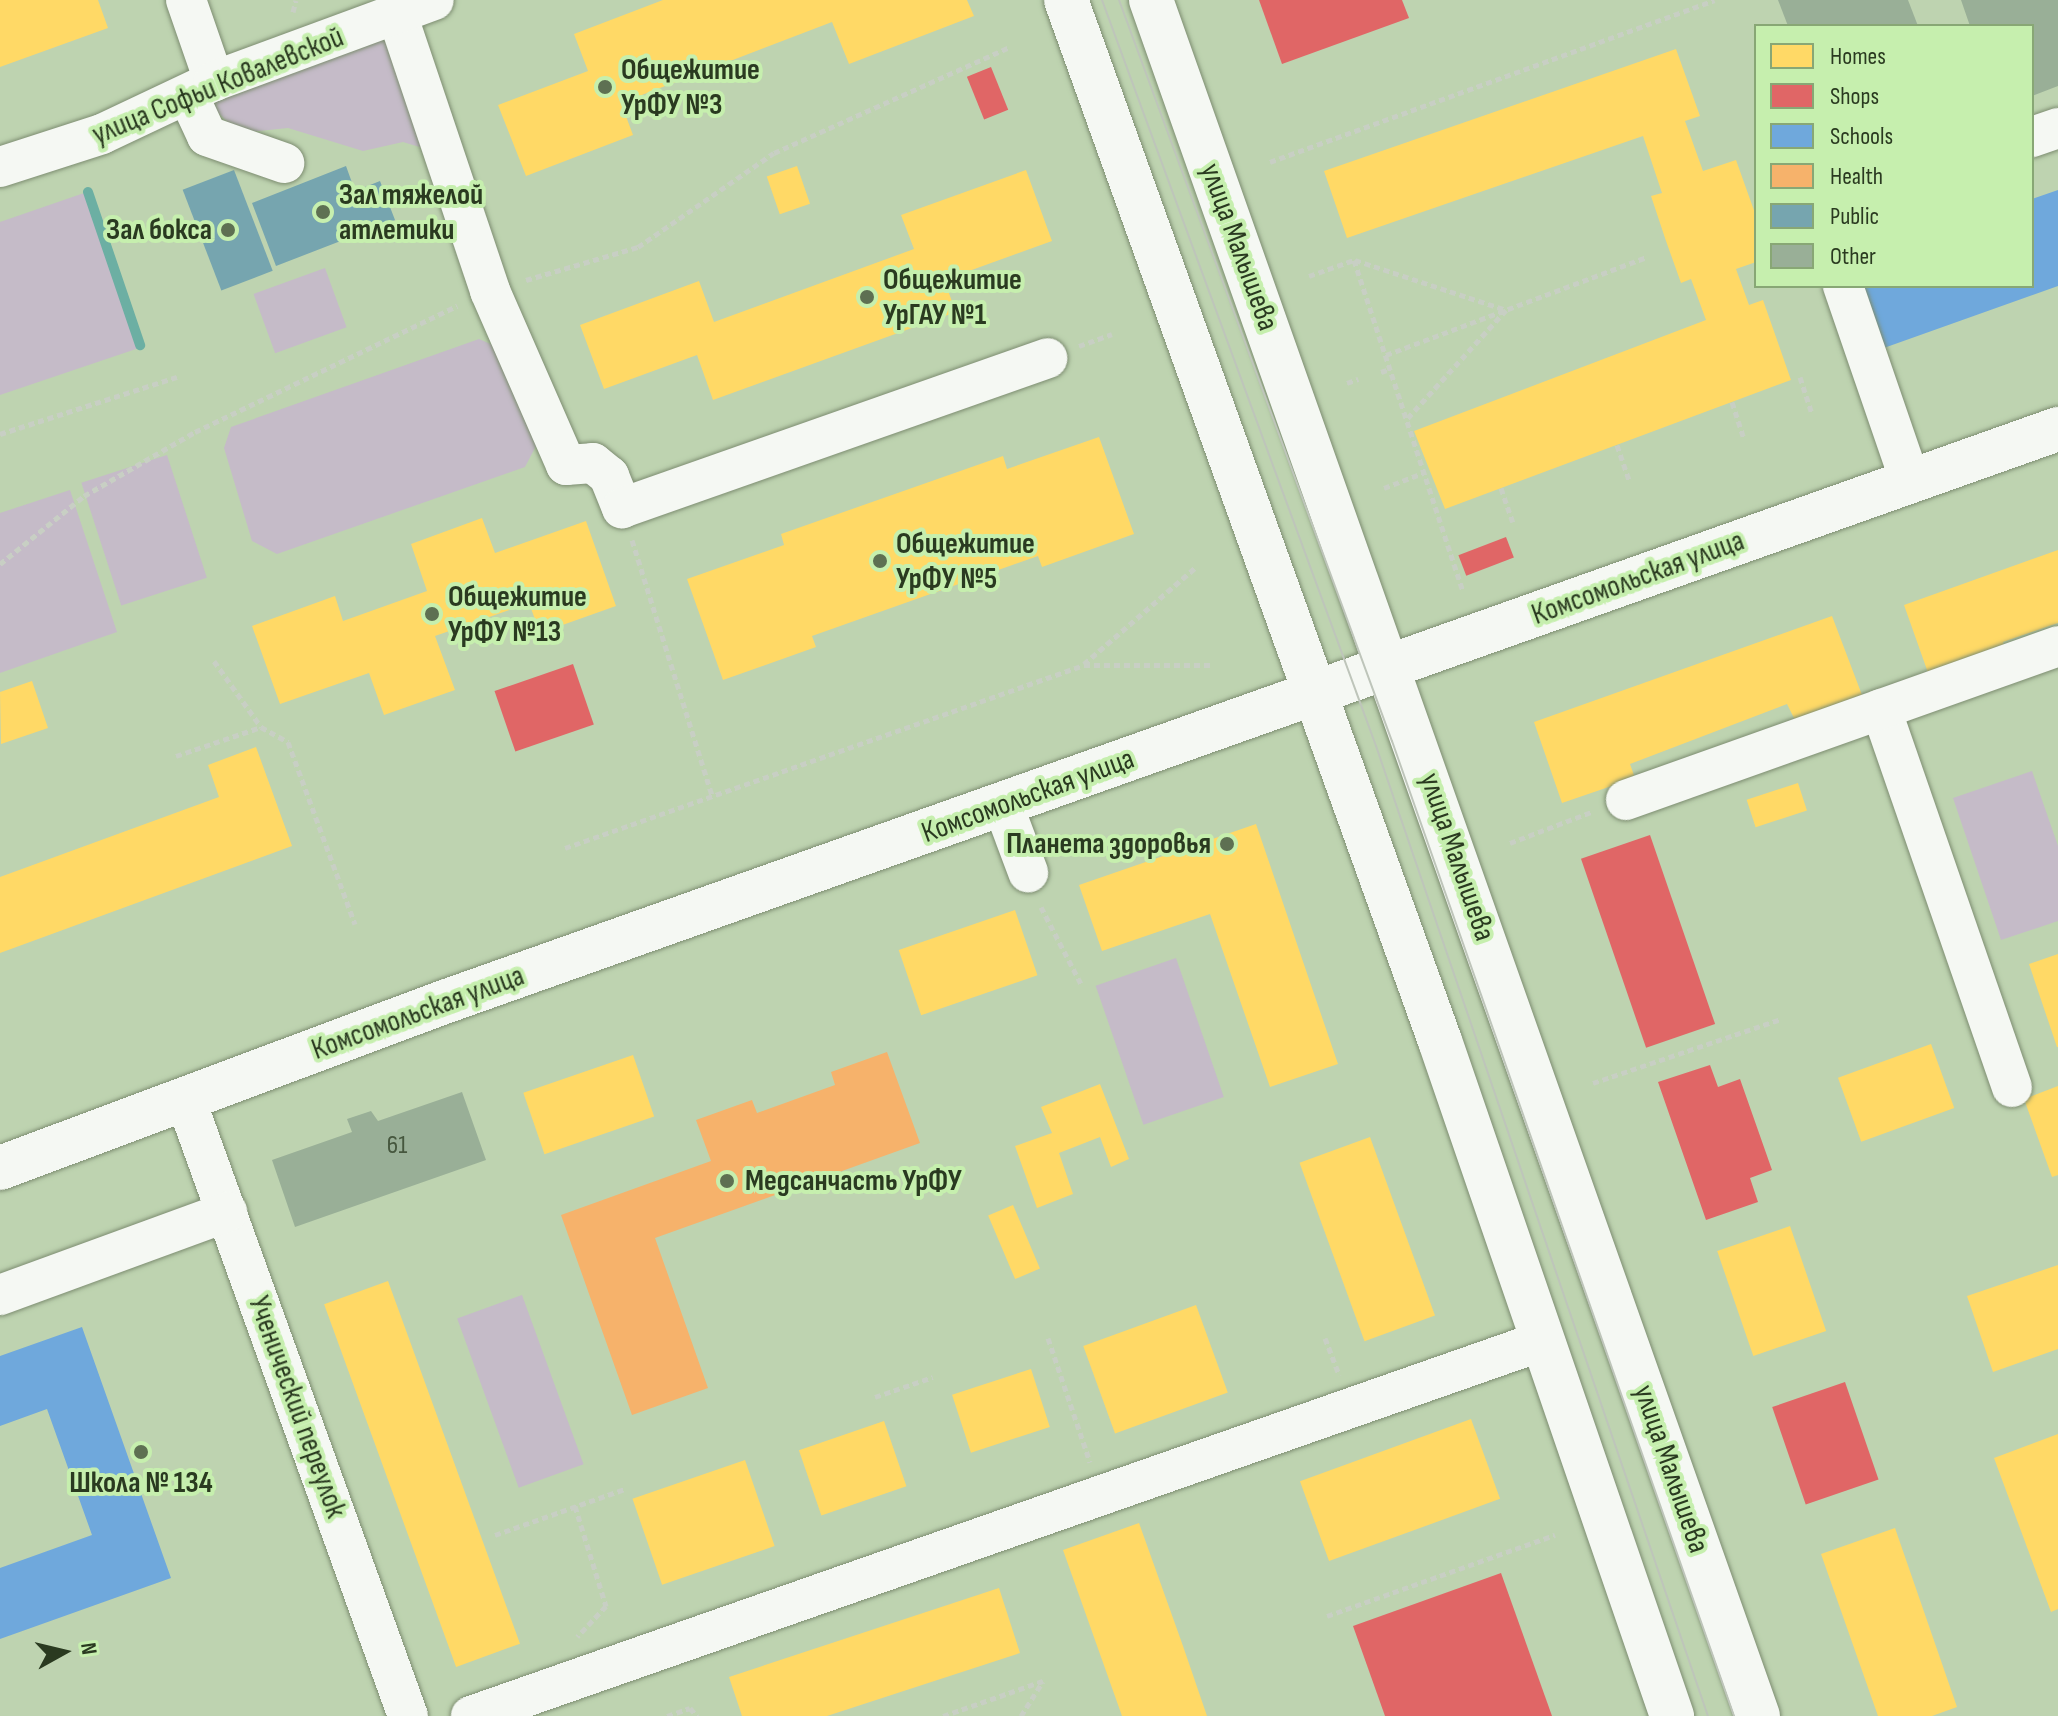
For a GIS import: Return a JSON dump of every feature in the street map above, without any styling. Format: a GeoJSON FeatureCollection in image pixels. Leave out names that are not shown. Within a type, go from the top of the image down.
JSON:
{"type":"FeatureCollection","features":[{"type":"Feature","properties":{"kind":"main road"},"geometry":{"type":"LineString","coordinates":[[1066,0],[1315,694],[1672,1716]]}},
{"type":"Feature","properties":{"kind":"main road","name":"улица Малышева"},"geometry":{"type":"LineString","coordinates":[[1151,0],[1758,1716]]}},
{"type":"Feature","properties":{"kind":"main road","name":"Комсомольская улица"},"geometry":{"type":"LineString","coordinates":[[0,1168],[185,1098],[2058,429]]}},
{"type":"Feature","properties":{"kind":"street"},"geometry":{"type":"LineString","coordinates":[[186,0],[207,136],[284,163]]}},
{"type":"Feature","properties":{"kind":"street","name":"улица Софьи Ковалевской"},"geometry":{"type":"LineString","coordinates":[[0,167],[102,134],[201,88],[398,17],[434,0]]}},
{"type":"Feature","properties":{"kind":"street"},"geometry":{"type":"LineString","coordinates":[[398,17],[490,291],[566,465],[593,463],[609,476],[622,508],[1047,358]]}},
{"type":"Feature","properties":{"kind":"street"},"geometry":{"type":"LineString","coordinates":[[2034,136],[2058,128]]}},
{"type":"Feature","properties":{"kind":"street"},"geometry":{"type":"LineString","coordinates":[[1844,288],[1910,481]]}},
{"type":"Feature","properties":{"kind":"street"},"geometry":{"type":"LineString","coordinates":[[1626,800],[2058,646]]}},
{"type":"Feature","properties":{"kind":"street"},"geometry":{"type":"LineString","coordinates":[[1881,709],[2012,1087]]}},
{"type":"Feature","properties":{"kind":"street"},"geometry":{"type":"LineString","coordinates":[[1003,805],[1028,872]]}},
{"type":"Feature","properties":{"kind":"street","name":"Ученический переулок"},"geometry":{"type":"LineString","coordinates":[[185,1098],[408,1716]]}},
{"type":"Feature","properties":{"kind":"street"},"geometry":{"type":"LineString","coordinates":[[0,1295],[227,1212]]}},
{"type":"Feature","properties":{"kind":"street"},"geometry":{"type":"LineString","coordinates":[[471,1716],[1102,1498],[1542,1341]]}},
{"type":"Feature","properties":{"kind":"path"},"geometry":{"type":"LineString","coordinates":[[293,13],[296,0]]}},
{"type":"Feature","properties":{"kind":"path"},"geometry":{"type":"LineString","coordinates":[[1270,162],[1714,0]]}},
{"type":"Feature","properties":{"kind":"path"},"geometry":{"type":"LineString","coordinates":[[1386,355],[1647,257]]}},
{"type":"Feature","properties":{"kind":"path"},"geometry":{"type":"LineString","coordinates":[[1309,276],[1354,260],[1506,310]]}},
{"type":"Feature","properties":{"kind":"path"},"geometry":{"type":"LineString","coordinates":[[1354,260],[1463,591]]}},
{"type":"Feature","properties":{"kind":"path"},"geometry":{"type":"LineString","coordinates":[[1406,420],[1506,310]]}},
{"type":"Feature","properties":{"kind":"path"},"geometry":{"type":"LineString","coordinates":[[1381,372],[1390,369]]}},
{"type":"Feature","properties":{"kind":"path"},"geometry":{"type":"LineString","coordinates":[[0,434],[177,377]]}},
{"type":"Feature","properties":{"kind":"path"},"geometry":{"type":"LineString","coordinates":[[1800,377],[1812,414]]}},
{"type":"Feature","properties":{"kind":"path"},"geometry":{"type":"LineString","coordinates":[[1347,383],[1358,379]]}},
{"type":"Feature","properties":{"kind":"path"},"geometry":{"type":"LineString","coordinates":[[1732,402],[1744,439]]}},
{"type":"Feature","properties":{"kind":"path"},"geometry":{"type":"LineString","coordinates":[[1617,445],[1629,480]]}},
{"type":"Feature","properties":{"kind":"path"},"geometry":{"type":"LineString","coordinates":[[1384,488],[1423,473]]}},
{"type":"Feature","properties":{"kind":"path"},"geometry":{"type":"LineString","coordinates":[[1501,488],[1513,522]]}},
{"type":"Feature","properties":{"kind":"path"},"geometry":{"type":"LineString","coordinates":[[622,508],[712,795]]}},
{"type":"Feature","properties":{"kind":"path"},"geometry":{"type":"LineString","coordinates":[[1084,665],[1195,568]]}},
{"type":"Feature","properties":{"kind":"path"},"geometry":{"type":"LineString","coordinates":[[214,661],[261,727],[288,742],[355,924]]}},
{"type":"Feature","properties":{"kind":"path"},"geometry":{"type":"LineString","coordinates":[[565,848],[1084,665],[1210,665]]}},
{"type":"Feature","properties":{"kind":"path"},"geometry":{"type":"LineString","coordinates":[[176,756],[261,727]]}},
{"type":"Feature","properties":{"kind":"path"},"geometry":{"type":"LineString","coordinates":[[1510,843],[1626,800]]}},
{"type":"Feature","properties":{"kind":"path"},"geometry":{"type":"LineString","coordinates":[[1028,872],[1081,984]]}},
{"type":"Feature","properties":{"kind":"path"},"geometry":{"type":"LineString","coordinates":[[1593,1083],[1781,1019]]}},
{"type":"Feature","properties":{"kind":"path"},"geometry":{"type":"LineString","coordinates":[[1048,1338],[1102,1498]]}},
{"type":"Feature","properties":{"kind":"path"},"geometry":{"type":"LineString","coordinates":[[875,1397],[933,1377]]}},
{"type":"Feature","properties":{"kind":"path"},"geometry":{"type":"LineString","coordinates":[[495,1535],[625,1489]]}},
{"type":"Feature","properties":{"kind":"path"},"geometry":{"type":"LineString","coordinates":[[566,1649],[606,1606],[575,1506]]}},
{"type":"Feature","properties":{"kind":"path"},"geometry":{"type":"LineString","coordinates":[[1327,1616],[1555,1535]]}},
{"type":"Feature","properties":{"kind":"path"},"geometry":{"type":"LineString","coordinates":[[943,1716],[1043,1681],[1021,1716]]}},
{"type":"Feature","properties":{"kind":"path"},"geometry":{"type":"LineString","coordinates":[[667,1716],[690,1708],[697,1716]]}},
{"type":"Feature","properties":{"kind":"shaded area"},"geometry":{"type":"Polygon","coordinates":[[[393,27],[436,152],[403,142],[363,151],[288,128],[239,133],[202,97],[393,27]]]}},
{"type":"Feature","properties":{"kind":"shaded area"},"geometry":{"type":"Polygon","coordinates":[[[87,192],[139,348],[0,395],[0,222],[87,192]]]}},
{"type":"Feature","properties":{"kind":"shaded area"},"geometry":{"type":"Polygon","coordinates":[[[325,268],[347,327],[275,353],[254,294],[325,268]]]}},
{"type":"Feature","properties":{"kind":"shaded area"},"geometry":{"type":"Polygon","coordinates":[[[479,339],[506,351],[537,444],[525,467],[277,554],[252,541],[224,448],[231,427],[479,339]]]}},
{"type":"Feature","properties":{"kind":"shaded area"},"geometry":{"type":"Polygon","coordinates":[[[167,455],[207,578],[121,605],[81,483],[167,455]]]}},
{"type":"Feature","properties":{"kind":"shaded area"},"geometry":{"type":"Polygon","coordinates":[[[70,490],[117,632],[0,673],[0,513],[70,490]]]}},
{"type":"Feature","properties":{"kind":"shaded area"},"geometry":{"type":"Polygon","coordinates":[[[2032,771],[2058,846],[2058,921],[2001,940],[1953,798],[2032,771]]]}},
{"type":"Feature","properties":{"kind":"shaded area"},"geometry":{"type":"Polygon","coordinates":[[[1176,958],[1224,1097],[1143,1125],[1096,986],[1176,958]]]}},
{"type":"Feature","properties":{"kind":"shaded area"},"geometry":{"type":"Polygon","coordinates":[[[522,1295],[584,1464],[519,1488],[457,1319],[522,1295]]]}},
{"type":"Feature","properties":{"kind":"building: Homes"},"geometry":{"type":"Polygon","coordinates":[[[0,0],[98,0],[108,28],[0,67],[0,0]]]}},
{"type":"Feature","properties":{"kind":"building: Homes","name":"Общежитие УрФУ №3"},"geometry":{"type":"Polygon","coordinates":[[[663,0],[967,0],[974,16],[849,64],[832,22],[621,103],[633,135],[526,176],[498,105],[588,71],[574,34],[663,0]]]}},
{"type":"Feature","properties":{"kind":"building: Homes"},"geometry":{"type":"Polygon","coordinates":[[[1676,49],[1700,116],[1685,121],[1703,171],[1736,160],[1754,210],[1754,263],[1736,269],[1749,305],[1763,300],[1791,380],[1445,509],[1414,431],[1706,320],[1691,279],[1681,283],[1666,241],[1651,196],[1662,193],[1643,136],[1347,238],[1324,171],[1676,49]]]}},
{"type":"Feature","properties":{"kind":"building: Homes"},"geometry":{"type":"Polygon","coordinates":[[[797,166],[810,204],[780,214],[767,176],[797,166]]]}},
{"type":"Feature","properties":{"kind":"building: Homes","name":"Общежитие УрГАУ №1"},"geometry":{"type":"Polygon","coordinates":[[[1026,170],[1052,241],[944,280],[956,312],[713,400],[697,355],[604,389],[580,325],[699,281],[714,322],[914,249],[901,215],[1026,170]]]}},
{"type":"Feature","properties":{"kind":"building: Homes","name":"Общежитие УрФУ №5"},"geometry":{"type":"Polygon","coordinates":[[[1099,437],[1134,534],[1042,567],[1038,556],[812,636],[816,647],[723,680],[687,579],[784,545],[781,534],[1003,456],[1007,469],[1099,437]]]}},
{"type":"Feature","properties":{"kind":"building: Homes","name":"Общежитие УрФУ №13"},"geometry":{"type":"Polygon","coordinates":[[[482,518],[495,553],[586,521],[616,606],[540,633],[529,603],[435,636],[455,690],[384,715],[369,673],[280,704],[252,626],[335,596],[343,621],[427,591],[411,544],[482,518]]]}},
{"type":"Feature","properties":{"kind":"building: Homes"},"geometry":{"type":"Polygon","coordinates":[[[2058,550],[2058,623],[2003,642],[2008,657],[1932,684],[1904,605],[2058,550]]]}},
{"type":"Feature","properties":{"kind":"building: Homes"},"geometry":{"type":"Polygon","coordinates":[[[1832,616],[1862,695],[1795,720],[1787,704],[1630,764],[1635,778],[1562,803],[1534,722],[1832,616]]]}},
{"type":"Feature","properties":{"kind":"building: Homes"},"geometry":{"type":"Polygon","coordinates":[[[32,681],[48,728],[1,744],[0,692],[32,681]]]}},
{"type":"Feature","properties":{"kind":"building: Homes"},"geometry":{"type":"Polygon","coordinates":[[[256,747],[292,846],[0,953],[0,877],[219,797],[208,765],[256,747]]]}},
{"type":"Feature","properties":{"kind":"building: Homes"},"geometry":{"type":"Polygon","coordinates":[[[1798,783],[1807,811],[1756,827],[1747,800],[1798,783]]]}},
{"type":"Feature","properties":{"kind":"building: Homes"},"geometry":{"type":"Polygon","coordinates":[[[1256,824],[1338,1064],[1270,1087],[1210,914],[1102,951],[1079,885],[1256,824]]]}},
{"type":"Feature","properties":{"kind":"building: Homes"},"geometry":{"type":"Polygon","coordinates":[[[1015,910],[1037,975],[921,1015],[899,950],[1015,910]]]}},
{"type":"Feature","properties":{"kind":"building: Homes"},"geometry":{"type":"Polygon","coordinates":[[[2058,954],[2058,1047],[2057,1047],[2029,964],[2058,954]]]}},
{"type":"Feature","properties":{"kind":"building: Homes"},"geometry":{"type":"Polygon","coordinates":[[[1931,1044],[1954,1108],[1861,1142],[1838,1078],[1931,1044]]]}},
{"type":"Feature","properties":{"kind":"building: Homes"},"geometry":{"type":"Polygon","coordinates":[[[633,1055],[654,1116],[544,1154],[523,1093],[633,1055]]]}},
{"type":"Feature","properties":{"kind":"building: Homes"},"geometry":{"type":"Polygon","coordinates":[[[1100,1084],[1129,1159],[1111,1167],[1100,1137],[1059,1153],[1073,1194],[1037,1208],[1015,1146],[1052,1133],[1041,1107],[1100,1084]]]}},
{"type":"Feature","properties":{"kind":"building: Homes"},"geometry":{"type":"Polygon","coordinates":[[[2058,1086],[2058,1175],[2052,1177],[2024,1099],[2058,1086]]]}},
{"type":"Feature","properties":{"kind":"building: Homes"},"geometry":{"type":"Polygon","coordinates":[[[1370,1137],[1435,1316],[1365,1341],[1300,1163],[1370,1137]]]}},
{"type":"Feature","properties":{"kind":"building: Homes"},"geometry":{"type":"Polygon","coordinates":[[[1013,1205],[1040,1269],[1015,1279],[988,1216],[1013,1205]]]}},
{"type":"Feature","properties":{"kind":"building: Homes"},"geometry":{"type":"Polygon","coordinates":[[[1790,1226],[1826,1331],[1753,1356],[1717,1251],[1790,1226]]]}},
{"type":"Feature","properties":{"kind":"building: Homes"},"geometry":{"type":"Polygon","coordinates":[[[2058,1265],[2058,1349],[1993,1372],[1967,1296],[2058,1265]]]}},
{"type":"Feature","properties":{"kind":"building: Homes"},"geometry":{"type":"Polygon","coordinates":[[[388,1281],[520,1644],[456,1667],[324,1304],[388,1281]]]}},
{"type":"Feature","properties":{"kind":"building: Homes"},"geometry":{"type":"Polygon","coordinates":[[[1196,1305],[1228,1392],[1115,1433],[1083,1346],[1196,1305]]]}},
{"type":"Feature","properties":{"kind":"building: Homes"},"geometry":{"type":"Polygon","coordinates":[[[1031,1369],[1050,1427],[971,1453],[952,1395],[1031,1369]]]}},
{"type":"Feature","properties":{"kind":"building: Homes"},"geometry":{"type":"Polygon","coordinates":[[[1471,1419],[1500,1499],[1329,1561],[1300,1481],[1471,1419]]]}},
{"type":"Feature","properties":{"kind":"building: Homes"},"geometry":{"type":"Polygon","coordinates":[[[884,1421],[906,1486],[821,1516],[799,1450],[884,1421]]]}},
{"type":"Feature","properties":{"kind":"building: Homes"},"geometry":{"type":"Polygon","coordinates":[[[2058,1434],[2058,1609],[2051,1612],[1994,1458],[2058,1434]]]}},
{"type":"Feature","properties":{"kind":"building: Homes"},"geometry":{"type":"Polygon","coordinates":[[[745,1460],[775,1546],[662,1585],[632,1499],[745,1460]]]}},
{"type":"Feature","properties":{"kind":"building: Homes"},"geometry":{"type":"Polygon","coordinates":[[[1139,1523],[1207,1716],[1122,1716],[1063,1550],[1139,1523]]]}},
{"type":"Feature","properties":{"kind":"building: Homes"},"geometry":{"type":"Polygon","coordinates":[[[1895,1528],[1957,1707],[1932,1716],[1878,1716],[1821,1554],[1895,1528]]]}},
{"type":"Feature","properties":{"kind":"building: Homes"},"geometry":{"type":"Polygon","coordinates":[[[999,1588],[1020,1653],[827,1716],[742,1716],[729,1677],[999,1588]]]}},
{"type":"Feature","properties":{"kind":"building: Shops"},"geometry":{"type":"Polygon","coordinates":[[[1259,0],[1402,0],[1409,18],[1282,64],[1259,0]]]}},
{"type":"Feature","properties":{"kind":"building: Shops"},"geometry":{"type":"Polygon","coordinates":[[[991,67],[1008,110],[984,119],[967,77],[991,67]]]}},
{"type":"Feature","properties":{"kind":"building: Shops"},"geometry":{"type":"Polygon","coordinates":[[[1506,537],[1514,558],[1466,576],[1458,555],[1506,537]]]}},
{"type":"Feature","properties":{"kind":"building: Shops"},"geometry":{"type":"Polygon","coordinates":[[[573,664],[594,725],[515,752],[495,691],[573,664]]]}},
{"type":"Feature","properties":{"kind":"building: Shops"},"geometry":{"type":"Polygon","coordinates":[[[1650,835],[1715,1024],[1646,1048],[1581,859],[1650,835]]]}},
{"type":"Feature","properties":{"kind":"building: Shops"},"geometry":{"type":"Polygon","coordinates":[[[1710,1065],[1718,1087],[1740,1079],[1772,1170],[1750,1178],[1758,1202],[1706,1220],[1658,1082],[1710,1065]]]}},
{"type":"Feature","properties":{"kind":"building: Shops"},"geometry":{"type":"Polygon","coordinates":[[[1845,1382],[1879,1479],[1806,1504],[1772,1407],[1845,1382]]]}},
{"type":"Feature","properties":{"kind":"building: Shops"},"geometry":{"type":"Polygon","coordinates":[[[1501,1573],[1552,1716],[1385,1716],[1353,1626],[1501,1573]]]}},
{"type":"Feature","properties":{"kind":"building: Schools"},"geometry":{"type":"Polygon","coordinates":[[[2058,190],[2058,286],[1881,349],[1860,288],[2034,288],[2034,198],[2058,190]]]}},
{"type":"Feature","properties":{"kind":"building: Schools"},"geometry":{"type":"Polygon","coordinates":[[[82,1327],[171,1578],[0,1639],[0,1568],[92,1535],[47,1409],[0,1426],[0,1356],[82,1327]]]}},
{"type":"Feature","properties":{"kind":"building: Health"},"geometry":{"type":"Polygon","coordinates":[[[887,1052],[920,1143],[655,1238],[708,1388],[632,1415],[561,1215],[711,1161],[696,1120],[752,1100],[757,1113],[835,1085],[831,1072],[887,1052]]]}},
{"type":"Feature","properties":{"kind":"building: Public","name":"Зал тяжелой атлетики"},"geometry":{"type":"Polygon","coordinates":[[[346,166],[355,191],[380,181],[395,220],[276,266],[252,203],[346,166]]]}},
{"type":"Feature","properties":{"kind":"building: Public","name":"Зал бокса"},"geometry":{"type":"Polygon","coordinates":[[[234,170],[273,271],[221,291],[183,190],[234,170]]]}},
{"type":"Feature","properties":{"kind":"building: Other"},"geometry":{"type":"Polygon","coordinates":[[[1778,0],[1908,0],[1917,24],[1787,24],[1778,0]]]}},
{"type":"Feature","properties":{"kind":"building: Other"},"geometry":{"type":"Polygon","coordinates":[[[1961,0],[2058,0],[2058,86],[2034,95],[2034,24],[1969,24],[1961,0]]]}},
{"type":"Feature","properties":{"kind":"building: Other"},"geometry":{"type":"Polygon","coordinates":[[[462,1092],[486,1160],[295,1227],[272,1160],[352,1132],[347,1119],[371,1111],[378,1121],[462,1092]]]}},
{"type":"Feature","properties":{"kind":"waterway"},"geometry":{"type":"LineString","coordinates":[[88,192],[140,345]]}},
{"type":"Feature","properties":{"kind":"tram line"},"geometry":{"type":"LineString","coordinates":[[1102,0],[1376,746],[1708,1716]]}},
{"type":"Feature","properties":{"kind":"tram line"},"geometry":{"type":"LineString","coordinates":[[1119,0],[1392,741],[1734,1716]]}},
{"type":"Feature","properties":{"kind":"place","name":"Общежитие УрФУ №3"},"geometry":{"type":"Point","coordinates":[605,87]}},
{"type":"Feature","properties":{"kind":"place","name":"Зал тяжелой атлетики"},"geometry":{"type":"Point","coordinates":[323,212]}},
{"type":"Feature","properties":{"kind":"place","name":"Зал бокса"},"geometry":{"type":"Point","coordinates":[228,230]}},
{"type":"Feature","properties":{"kind":"place","name":"Общежитие УрГАУ №1"},"geometry":{"type":"Point","coordinates":[867,297]}},
{"type":"Feature","properties":{"kind":"place","name":"Общежитие УрФУ №5"},"geometry":{"type":"Point","coordinates":[880,561]}},
{"type":"Feature","properties":{"kind":"place","name":"Общежитие УрФУ №13"},"geometry":{"type":"Point","coordinates":[432,614]}},
{"type":"Feature","properties":{"kind":"place","name":"Планета здоровья"},"geometry":{"type":"Point","coordinates":[1227,844]}},
{"type":"Feature","properties":{"kind":"place","name":"Медсанчасть УрФУ"},"geometry":{"type":"Point","coordinates":[727,1181]}},
{"type":"Feature","properties":{"kind":"place","name":"Школа № 134"},"geometry":{"type":"Point","coordinates":[141,1452]}}]}
